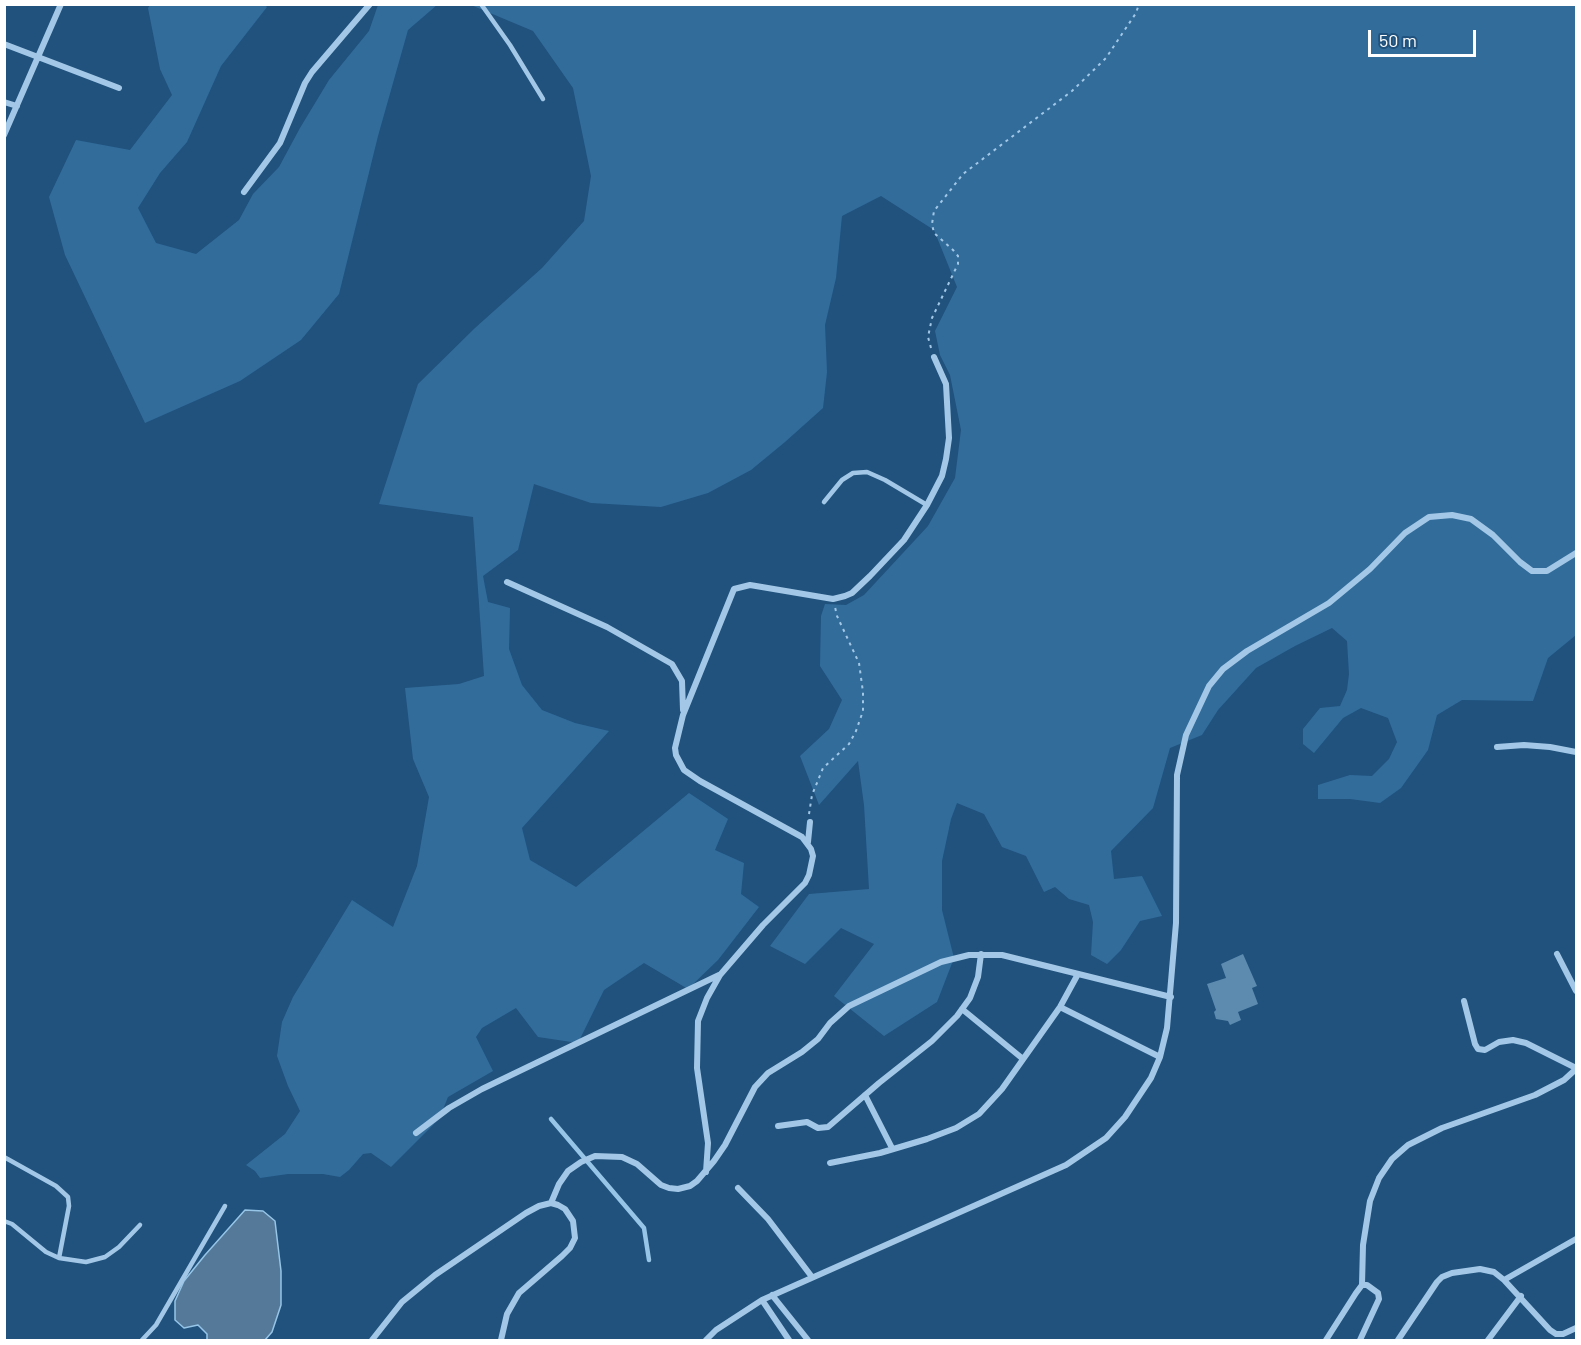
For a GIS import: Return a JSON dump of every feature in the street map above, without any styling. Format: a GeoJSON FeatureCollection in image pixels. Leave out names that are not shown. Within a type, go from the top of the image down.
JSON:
{"type":"FeatureCollection","features":[{"type":"Feature","properties":{"kind":"street"},"geometry":{"type":"LineString","coordinates":[[4,135],[61,4]]}},
{"type":"Feature","properties":{"kind":"street"},"geometry":{"type":"LineString","coordinates":[[244,192],[280,143],[305,83],[312,72],[370,4]]}},
{"type":"Feature","properties":{"kind":"street"},"geometry":{"type":"LineString","coordinates":[[4,44],[119,88]]}},
{"type":"Feature","properties":{"kind":"street"},"geometry":{"type":"LineString","coordinates":[[4,102],[17,106]]}},
{"type":"Feature","properties":{"kind":"street"},"geometry":{"type":"LineString","coordinates":[[808,842],[788,828],[700,781],[684,770],[675,748],[683,715],[734,589],[744,585],[757,585],[833,598],[852,593],[904,540],[927,505],[942,476],[949,438],[946,384],[934,357]]}},
{"type":"Feature","properties":{"kind":"street"},"geometry":{"type":"LineString","coordinates":[[706,1341],[716,1330],[772,1295],[1066,1165],[1106,1138],[1125,1117],[1151,1078],[1160,1057],[1167,1028],[1176,923],[1177,775],[1186,735],[1209,686],[1223,669],[1247,651],[1329,603],[1370,569],[1405,533],[1429,517],[1452,515],[1471,519],[1532,571],[1547,571],[1576,553]]}},
{"type":"Feature","properties":{"kind":"street"},"geometry":{"type":"LineString","coordinates":[[507,582],[607,627],[672,664],[682,681],[683,715]]}},
{"type":"Feature","properties":{"kind":"street"},"geometry":{"type":"LineString","coordinates":[[1497,747],[1524,745],[1576,752]]}},
{"type":"Feature","properties":{"kind":"street"},"geometry":{"type":"LineString","coordinates":[[706,1172],[708,1149],[697,1068],[698,1022],[707,998],[720,975],[738,952],[805,883],[810,875],[813,856],[808,842],[810,822]]}},
{"type":"Feature","properties":{"kind":"street"},"geometry":{"type":"LineString","coordinates":[[778,1125],[807,1122],[818,1128],[828,1127],[932,1041],[970,998],[978,977],[981,954]]}},
{"type":"Feature","properties":{"kind":"street"},"geometry":{"type":"LineString","coordinates":[[1557,954],[1576,991]]}},
{"type":"Feature","properties":{"kind":"street"},"geometry":{"type":"LineString","coordinates":[[551,1203],[559,1184],[568,1171],[595,1156],[622,1157],[637,1164],[661,1185],[669,1188],[678,1190],[690,1186],[706,1172],[725,1145],[761,1080],[802,1052],[849,1006],[941,962],[969,955],[1002,955],[1171,997]]}},
{"type":"Feature","properties":{"kind":"street"},"geometry":{"type":"LineString","coordinates":[[830,1163],[927,1139],[956,1128],[979,1114],[1002,1089],[1060,1007],[1078,974]]}},
{"type":"Feature","properties":{"kind":"street"},"geometry":{"type":"LineString","coordinates":[[416,1133],[449,1108],[482,1089],[720,975]]}},
{"type":"Feature","properties":{"kind":"street"},"geometry":{"type":"LineString","coordinates":[[1326,1341],[1362,1285],[1363,1245],[1370,1201],[1379,1178],[1392,1159],[1408,1144],[1442,1128],[1535,1095],[1563,1080],[1576,1069],[1526,1044],[1513,1040],[1499,1042],[1485,1050],[1478,1049],[1464,1001]]}},
{"type":"Feature","properties":{"kind":"street"},"geometry":{"type":"LineString","coordinates":[[1060,1007],[1160,1057]]}},
{"type":"Feature","properties":{"kind":"street"},"geometry":{"type":"LineString","coordinates":[[962,1009],[1023,1059]]}},
{"type":"Feature","properties":{"kind":"street"},"geometry":{"type":"LineString","coordinates":[[865,1095],[892,1148]]}},
{"type":"Feature","properties":{"kind":"street"},"geometry":{"type":"LineString","coordinates":[[738,1188],[768,1220],[812,1277]]}},
{"type":"Feature","properties":{"kind":"street"},"geometry":{"type":"LineString","coordinates":[[372,1341],[402,1302],[435,1275],[526,1213],[551,1203],[565,1209],[570,1214],[575,1229],[575,1238],[570,1248],[531,1281],[516,1298],[507,1314],[501,1341]]}},
{"type":"Feature","properties":{"kind":"street"},"geometry":{"type":"LineString","coordinates":[[1504,1280],[1576,1239]]}},
{"type":"Feature","properties":{"kind":"street"},"geometry":{"type":"LineString","coordinates":[[1398,1341],[1437,1282],[1452,1273],[1480,1269],[1494,1272],[1504,1280],[1556,1334],[1563,1334],[1576,1328]]}},
{"type":"Feature","properties":{"kind":"street"},"geometry":{"type":"LineString","coordinates":[[1360,1341],[1378,1305],[1378,1293],[1373,1288],[1362,1285]]}},
{"type":"Feature","properties":{"kind":"street"},"geometry":{"type":"LineString","coordinates":[[772,1295],[808,1341]]}},
{"type":"Feature","properties":{"kind":"street"},"geometry":{"type":"LineString","coordinates":[[1488,1341],[1521,1296]]}},
{"type":"Feature","properties":{"kind":"street"},"geometry":{"type":"LineString","coordinates":[[762,1300],[789,1341]]}},
{"type":"Feature","properties":{"kind":"lane"},"geometry":{"type":"LineString","coordinates":[[481,4],[510,45],[543,99]]}},
{"type":"Feature","properties":{"kind":"lane"},"geometry":{"type":"LineString","coordinates":[[824,502],[842,480],[854,473],[867,472],[927,505]]}},
{"type":"Feature","properties":{"kind":"lane"},"geometry":{"type":"LineString","coordinates":[[4,1157],[56,1186],[68,1197],[69,1206],[59,1258]]}},
{"type":"Feature","properties":{"kind":"lane"},"geometry":{"type":"LineString","coordinates":[[142,1341],[156,1325],[225,1206]]}},
{"type":"Feature","properties":{"kind":"lane"},"geometry":{"type":"LineString","coordinates":[[4,1221],[12,1224],[46,1251],[59,1258],[86,1262],[105,1257],[119,1247],[140,1224]]}},
{"type":"Feature","properties":{"kind":"path"},"geometry":{"type":"LineString","coordinates":[[934,357],[928,337],[932,318],[958,264],[958,256],[953,249],[934,233],[932,224],[934,211],[963,174],[1072,91],[1106,58],[1136,13],[1139,4]]}},
{"type":"Feature","properties":{"kind":"path"},"geometry":{"type":"LineString","coordinates":[[810,822],[808,809],[823,768],[849,744],[862,711],[863,692],[859,663],[837,616],[833,598]]}},
{"type":"Feature","properties":{"kind":"shaded area"},"geometry":{"type":"Polygon","coordinates":[[[264,4],[267,7],[221,66],[187,142],[160,173],[138,208],[156,243],[196,254],[239,220],[253,194],[279,167],[329,80],[369,31],[378,5],[437,5],[408,30],[378,136],[339,294],[301,340],[240,381],[145,423],[65,255],[49,197],[76,140],[130,150],[172,95],[160,69],[148,8],[150,5],[264,4]]]}},
{"type":"Feature","properties":{"kind":"shaded area"},"geometry":{"type":"Polygon","coordinates":[[[471,5],[1576,5],[1576,635],[1548,658],[1533,701],[1462,700],[1437,715],[1428,750],[1401,788],[1380,803],[1350,799],[1318,799],[1318,785],[1350,775],[1372,776],[1389,759],[1397,742],[1388,718],[1361,708],[1343,718],[1314,753],[1303,744],[1303,729],[1320,708],[1340,706],[1347,690],[1349,674],[1347,641],[1332,628],[1256,668],[1218,710],[1202,735],[1170,748],[1153,808],[1111,851],[1114,879],[1142,876],[1162,916],[1140,921],[1121,950],[1107,964],[1091,955],[1093,922],[1089,905],[1069,899],[1055,887],[1044,892],[1026,856],[1002,847],[984,814],[957,803],[951,819],[942,861],[942,910],[954,958],[937,1002],[884,1036],[834,996],[874,944],[841,928],[805,964],[770,946],[809,894],[869,889],[864,805],[858,761],[819,805],[800,756],[829,729],[842,700],[820,666],[821,616],[825,604],[846,605],[864,595],[928,526],[955,478],[961,430],[950,375],[940,355],[935,331],[957,287],[934,230],[881,196],[842,216],[836,278],[825,325],[827,372],[823,408],[751,470],[708,493],[661,507],[591,503],[534,484],[518,550],[483,576],[488,602],[510,608],[509,649],[522,685],[542,710],[575,723],[609,731],[522,828],[530,860],[576,887],[689,793],[728,819],[715,850],[744,863],[741,894],[759,907],[718,960],[688,989],[644,963],[604,990],[578,1043],[538,1037],[516,1008],[482,1028],[476,1037],[493,1071],[448,1097],[439,1119],[391,1167],[371,1153],[363,1154],[340,1177],[323,1174],[288,1174],[260,1178],[246,1165],[285,1134],[300,1111],[277,1056],[282,1022],[293,997],[352,900],[393,927],[417,866],[429,797],[413,759],[405,688],[459,684],[484,676],[473,517],[379,504],[418,384],[475,328],[542,268],[584,221],[591,176],[573,88],[533,31],[471,5]]]}},
{"type":"Feature","properties":{"kind":"shaded area"},"geometry":{"type":"Polygon","coordinates":[[[245,1210],[263,1211],[275,1221],[281,1271],[281,1305],[272,1332],[265,1340],[207,1340],[207,1334],[198,1325],[184,1328],[175,1320],[175,1301],[184,1281],[245,1210]]]}},
{"type":"Feature","properties":{"kind":"building"},"geometry":{"type":"Polygon","coordinates":[[[1243,954],[1257,986],[1252,988],[1258,1004],[1238,1012],[1241,1020],[1230,1025],[1228,1021],[1216,1019],[1214,1012],[1216,1010],[1207,984],[1226,978],[1221,964],[1243,954]]]}},
{"type":"Feature","properties":{"kind":"waterway"},"geometry":{"type":"LineString","coordinates":[[551,1119],[644,1228],[649,1260]]}}]}
